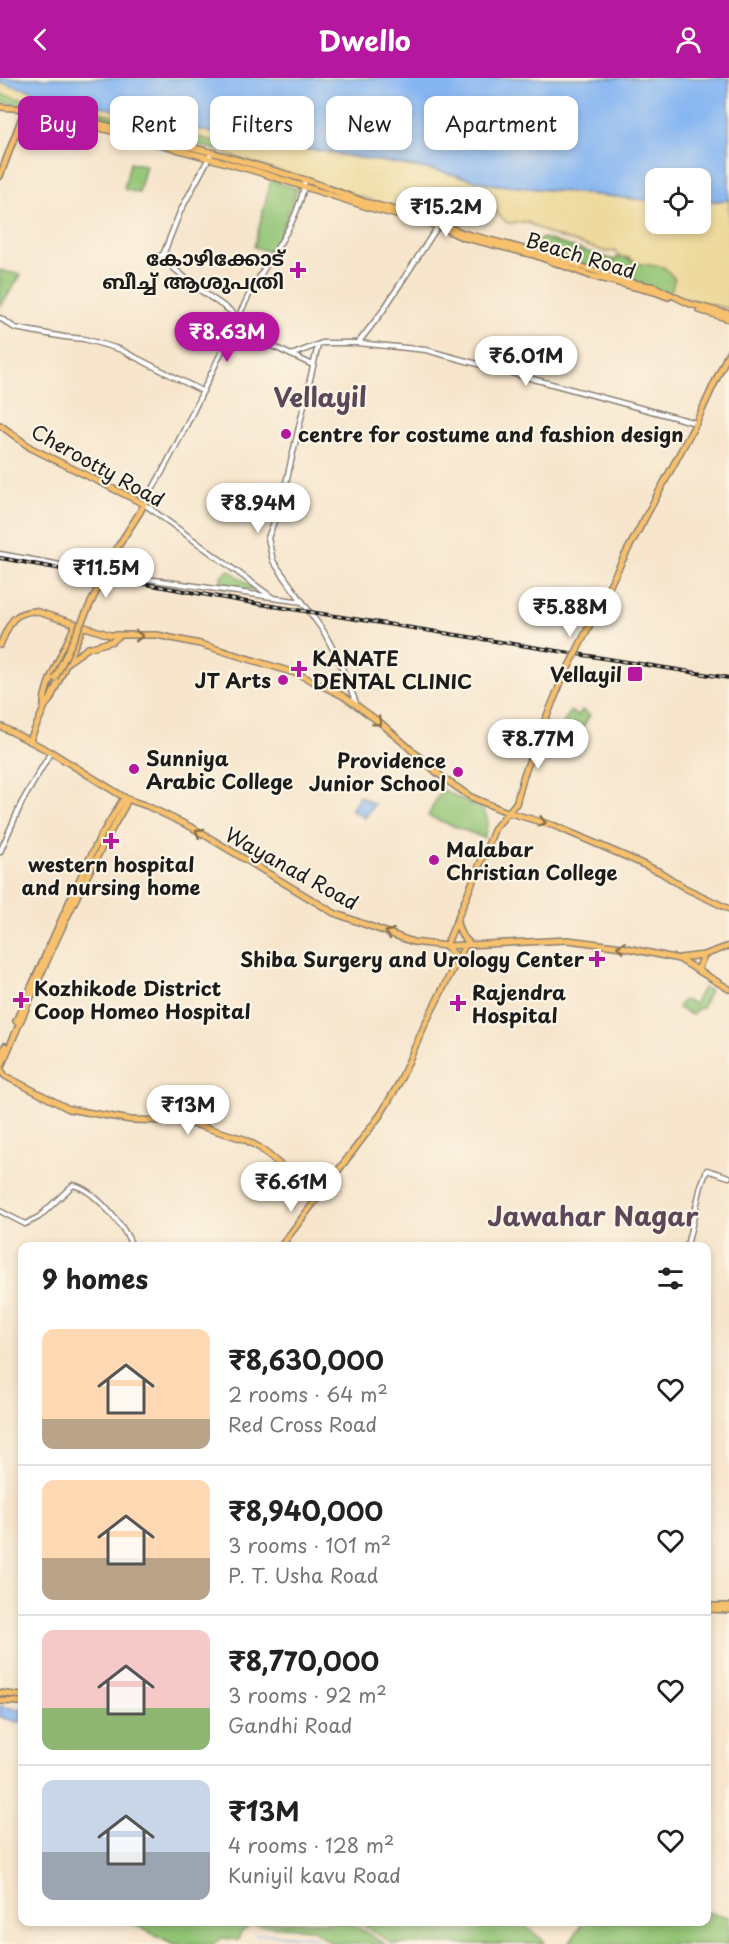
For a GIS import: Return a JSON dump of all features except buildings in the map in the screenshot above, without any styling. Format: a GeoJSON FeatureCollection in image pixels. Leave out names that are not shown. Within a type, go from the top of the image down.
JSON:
{"type":"FeatureCollection","features":[{"type":"Feature","properties":{"kind":"main road","name":"Beach Road"},"geometry":{"type":"LineString","coordinates":[[0,107],[18,109]]}},
{"type":"Feature","properties":{"kind":"main road","name":"Beach Road"},"geometry":{"type":"LineString","coordinates":[[98,128],[118,135],[211,156],[426,218],[463,232],[655,288],[690,304],[729,314]]}},
{"type":"Feature","properties":{"kind":"main road"},"geometry":{"type":"LineString","coordinates":[[0,176],[18,130]]}},
{"type":"Feature","properties":{"kind":"main road","name":"Beach Road"},"geometry":{"type":"LineString","coordinates":[[305,183],[374,209],[438,226],[462,237],[534,255],[591,276],[655,292],[695,309],[729,319]]}},
{"type":"Feature","properties":{"kind":"main road"},"geometry":{"type":"LineString","coordinates":[[516,814],[516,803],[527,766],[562,680],[624,557],[696,423],[729,352]]}},
{"type":"Feature","properties":{"kind":"main road","name":"Cherootty Road"},"geometry":{"type":"LineString","coordinates":[[0,425],[31,448],[144,504]]}},
{"type":"Feature","properties":{"kind":"main road"},"geometry":{"type":"LineString","coordinates":[[30,740],[56,678],[117,548],[144,504]]}},
{"type":"Feature","properties":{"kind":"main road"},"geometry":{"type":"LineString","coordinates":[[0,645],[15,617],[24,612],[35,611],[75,625],[119,636],[157,636],[234,654],[298,674],[343,696],[356,705],[382,724],[442,777],[471,797],[507,812],[555,826],[627,856],[729,909]]}},
{"type":"Feature","properties":{"kind":"main road"},"geometry":{"type":"LineString","coordinates":[[44,707],[43,700],[52,676],[75,625]]}},
{"type":"Feature","properties":{"kind":"main road"},"geometry":{"type":"LineString","coordinates":[[44,707],[50,700],[83,627]]}},
{"type":"Feature","properties":{"kind":"main road"},"geometry":{"type":"LineString","coordinates":[[0,629],[8,628]]}},
{"type":"Feature","properties":{"kind":"main road"},"geometry":{"type":"LineString","coordinates":[[66,664],[88,648],[113,641],[119,636]]}},
{"type":"Feature","properties":{"kind":"main road"},"geometry":{"type":"LineString","coordinates":[[0,638],[0,645]]}},
{"type":"Feature","properties":{"kind":"main road","name":"Wayanad Road"},"geometry":{"type":"LineString","coordinates":[[0,726],[51,752],[127,799],[193,828],[334,913],[413,942],[446,946],[568,940],[626,948],[679,959],[729,989]]}},
{"type":"Feature","properties":{"kind":"main road"},"geometry":{"type":"LineString","coordinates":[[0,1058],[99,839],[122,801],[127,799]]}},
{"type":"Feature","properties":{"kind":"main road"},"geometry":{"type":"LineString","coordinates":[[458,958],[446,946],[495,828],[516,803]]}},
{"type":"Feature","properties":{"kind":"main road"},"geometry":{"type":"LineString","coordinates":[[283,1242],[381,1114],[399,1083],[426,1022],[458,958],[467,945],[457,926],[458,918]]}},
{"type":"Feature","properties":{"kind":"main road"},"geometry":{"type":"LineString","coordinates":[[679,959],[704,955],[729,946]]}},
{"type":"Feature","properties":{"kind":"main road"},"geometry":{"type":"LineString","coordinates":[[698,970],[704,955]]}},
{"type":"Feature","properties":{"kind":"main road"},"geometry":{"type":"LineString","coordinates":[[35,982],[0,1069],[5,1076],[69,1109],[131,1120],[173,1121],[197,1125],[244,1139],[260,1148],[290,1173],[321,1193]]}},
{"type":"Feature","properties":{"kind":"main road"},"geometry":{"type":"LineString","coordinates":[[711,1608],[729,1608]]}},
{"type":"Feature","properties":{"kind":"main road"},"geometry":{"type":"LineString","coordinates":[[0,1693],[18,1695]]}},
{"type":"Feature","properties":{"kind":"main road"},"geometry":{"type":"LineString","coordinates":[[0,1701],[18,1702]]}},
{"type":"Feature","properties":{"kind":"street"},"geometry":{"type":"LineString","coordinates":[[211,156],[180,212],[163,255],[159,256],[158,260],[161,263],[165,261],[200,290],[232,312],[244,333]]}},
{"type":"Feature","properties":{"kind":"street"},"geometry":{"type":"LineString","coordinates":[[144,504],[163,471],[253,287],[283,240],[295,214],[305,183]]}},
{"type":"Feature","properties":{"kind":"street"},"geometry":{"type":"LineString","coordinates":[[358,343],[382,312],[438,226]]}},
{"type":"Feature","properties":{"kind":"street"},"geometry":{"type":"LineString","coordinates":[[0,318],[15,328],[84,339],[119,349],[202,391]]}},
{"type":"Feature","properties":{"kind":"street"},"geometry":{"type":"LineString","coordinates":[[231,333],[244,333],[313,365]]}},
{"type":"Feature","properties":{"kind":"street"},"geometry":{"type":"LineString","coordinates":[[291,355],[322,343],[358,343],[426,350],[696,423]]}},
{"type":"Feature","properties":{"kind":"street"},"geometry":{"type":"LineString","coordinates":[[318,345],[282,500],[268,538],[273,561],[324,632],[340,663],[356,705]]}},
{"type":"Feature","properties":{"kind":"street","name":"Cherootty Road"},"geometry":{"type":"LineString","coordinates":[[144,504],[273,598],[303,602]]}},
{"type":"Feature","properties":{"kind":"street"},"geometry":{"type":"LineString","coordinates":[[0,554],[99,572],[273,598]]}},
{"type":"Feature","properties":{"kind":"street"},"geometry":{"type":"LineString","coordinates":[[0,852],[22,802],[51,752]]}},
{"type":"Feature","properties":{"kind":"street"},"geometry":{"type":"LineString","coordinates":[[688,1242],[707,1170],[729,1177]]}},
{"type":"Feature","properties":{"kind":"street"},"geometry":{"type":"LineString","coordinates":[[0,1211],[25,1224],[39,1217],[73,1185],[81,1187],[95,1198],[113,1217],[130,1242]]}},
{"type":"Feature","properties":{"kind":"green space"},"geometry":{"type":"Polygon","coordinates":[[[0,94],[18,98],[18,105],[0,102],[0,94]]]}},
{"type":"Feature","properties":{"kind":"green space"},"geometry":{"type":"Polygon","coordinates":[[[98,112],[110,115],[110,123],[98,120],[98,112]]]}},
{"type":"Feature","properties":{"kind":"green space"},"geometry":{"type":"Polygon","coordinates":[[[198,137],[210,140],[210,148],[198,145],[198,137]]]}},
{"type":"Feature","properties":{"kind":"green space"},"geometry":{"type":"Polygon","coordinates":[[[130,163],[146,165],[139,193],[124,189],[130,163]]]}},
{"type":"Feature","properties":{"kind":"green space"},"geometry":{"type":"Polygon","coordinates":[[[271,180],[297,189],[273,253],[254,247],[271,180]]]}},
{"type":"Feature","properties":{"kind":"green space"},"geometry":{"type":"Polygon","coordinates":[[[543,238],[614,260],[621,256],[637,263],[664,267],[675,279],[670,294],[534,252],[535,242],[543,238]]]}},
{"type":"Feature","properties":{"kind":"green space"},"geometry":{"type":"Polygon","coordinates":[[[0,270],[21,275],[0,307],[0,270]]]}},
{"type":"Feature","properties":{"kind":"green space"},"geometry":{"type":"Polygon","coordinates":[[[229,570],[257,590],[222,587],[221,576],[229,570]]]}},
{"type":"Feature","properties":{"kind":"green space"},"geometry":{"type":"Polygon","coordinates":[[[582,710],[590,715],[577,737],[561,728],[570,711],[578,716],[582,710]]]}},
{"type":"Feature","properties":{"kind":"green space"},"geometry":{"type":"Polygon","coordinates":[[[441,789],[484,810],[488,821],[484,838],[428,816],[441,789]]]}},
{"type":"Feature","properties":{"kind":"green space"},"geometry":{"type":"Polygon","coordinates":[[[703,988],[710,990],[702,1008],[697,1009],[692,1015],[678,1008],[685,1000],[694,1004],[703,988]]]}},
{"type":"Feature","properties":{"kind":"green space"},"geometry":{"type":"Polygon","coordinates":[[[711,1913],[729,1917],[729,1944],[569,1944],[580,1926],[711,1926],[711,1913]]]}},
{"type":"Feature","properties":{"kind":"green space"},"geometry":{"type":"Polygon","coordinates":[[[137,1926],[250,1926],[241,1932],[238,1940],[222,1938],[213,1944],[174,1944],[137,1926]]]}},
{"type":"Feature","properties":{"kind":"green space"},"geometry":{"type":"Polygon","coordinates":[[[267,1926],[356,1926],[385,1944],[332,1944],[312,1929],[267,1926]]]}},
{"type":"Feature","properties":{"kind":"green space"},"geometry":{"type":"Polygon","coordinates":[[[365,1926],[525,1926],[545,1942],[543,1944],[392,1944],[365,1926]]]}},
{"type":"Feature","properties":{"kind":"sand"},"geometry":{"type":"Polygon","coordinates":[[[0,79],[68,96],[18,96],[18,98],[0,94],[0,79]]]}},
{"type":"Feature","properties":{"kind":"sand"},"geometry":{"type":"Polygon","coordinates":[[[98,103],[110,106],[110,115],[98,112],[98,103]]]}},
{"type":"Feature","properties":{"kind":"sand"},"geometry":{"type":"Polygon","coordinates":[[[198,128],[210,131],[210,140],[198,137],[198,128]]]}},
{"type":"Feature","properties":{"kind":"sand"},"geometry":{"type":"Polygon","coordinates":[[[224,150],[314,150],[439,171],[490,184],[645,200],[645,234],[711,234],[711,201],[729,200],[729,309],[670,294],[675,279],[664,267],[637,263],[630,258],[618,256],[615,251],[607,252],[549,234],[527,222],[508,223],[496,213],[494,202],[484,198],[478,202],[470,201],[461,191],[451,191],[449,197],[440,194],[433,215],[377,202],[224,152],[224,150]]]}},
{"type":"Feature","properties":{"kind":"water"},"geometry":{"type":"Polygon","coordinates":[[[0,78],[729,78],[729,200],[711,201],[711,168],[645,168],[645,200],[490,184],[439,171],[314,150],[314,96],[210,96],[210,132],[198,129],[198,96],[110,96],[110,109],[98,106],[98,96],[55,96],[0,83],[0,78]]]}},
{"type":"Feature","properties":{"kind":"water"},"geometry":{"type":"Polygon","coordinates":[[[359,796],[374,804],[365,818],[351,810],[359,796]]]}},
{"type":"Feature","properties":{"kind":"water"},"geometry":{"type":"Polygon","coordinates":[[[0,1706],[18,1709],[18,1722],[0,1717],[0,1706]]]}},
{"type":"Feature","properties":{"kind":"waterway"},"geometry":{"type":"LineString","coordinates":[[255,1935],[313,1937],[321,1944]]}},
{"type":"Feature","properties":{"kind":"railway"},"geometry":{"type":"LineString","coordinates":[[0,558],[241,601],[729,678]]}},
{"type":"Feature","properties":{"kind":"place","name":"കോഴിക്കോട് ബീച്ച് ആശുപത്രി"},"geometry":{"type":"Point","coordinates":[298,270]}},
{"type":"Feature","properties":{"kind":"place","name":"centre for costume and fashion design"},"geometry":{"type":"Point","coordinates":[286,434]}},
{"type":"Feature","properties":{"kind":"place","name":"KANATE DENTAL CLINIC"},"geometry":{"type":"Point","coordinates":[299,669]}},
{"type":"Feature","properties":{"kind":"place","name":"Vellayil"},"geometry":{"type":"Point","coordinates":[635,674]}},
{"type":"Feature","properties":{"kind":"place","name":"JT Arts"},"geometry":{"type":"Point","coordinates":[283,680]}},
{"type":"Feature","properties":{"kind":"place","name":"Sunniya Arabic College"},"geometry":{"type":"Point","coordinates":[134,769]}},
{"type":"Feature","properties":{"kind":"place","name":"Providence Junior School"},"geometry":{"type":"Point","coordinates":[458,772]}},
{"type":"Feature","properties":{"kind":"place","name":"western hospital and nursing home"},"geometry":{"type":"Point","coordinates":[111,841]}},
{"type":"Feature","properties":{"kind":"place","name":"Malabar Christian College"},"geometry":{"type":"Point","coordinates":[434,860]}},
{"type":"Feature","properties":{"kind":"place","name":"Shiba Surgery and Urology Center"},"geometry":{"type":"Point","coordinates":[597,959]}},
{"type":"Feature","properties":{"kind":"place","name":"Kozhikode District Coop Homeo Hospital"},"geometry":{"type":"Point","coordinates":[21,1000]}},
{"type":"Feature","properties":{"kind":"place","name":"Rajendra Hospital"},"geometry":{"type":"Point","coordinates":[458,1003]}},
{"type":"Feature","properties":{"kind":"district","name":"Vellayil"},"geometry":{"type":"Point","coordinates":[320,396]}},
{"type":"Feature","properties":{"kind":"district","name":"Jawahar Nagar"},"geometry":{"type":"Point","coordinates":[593,1215]}}]}
